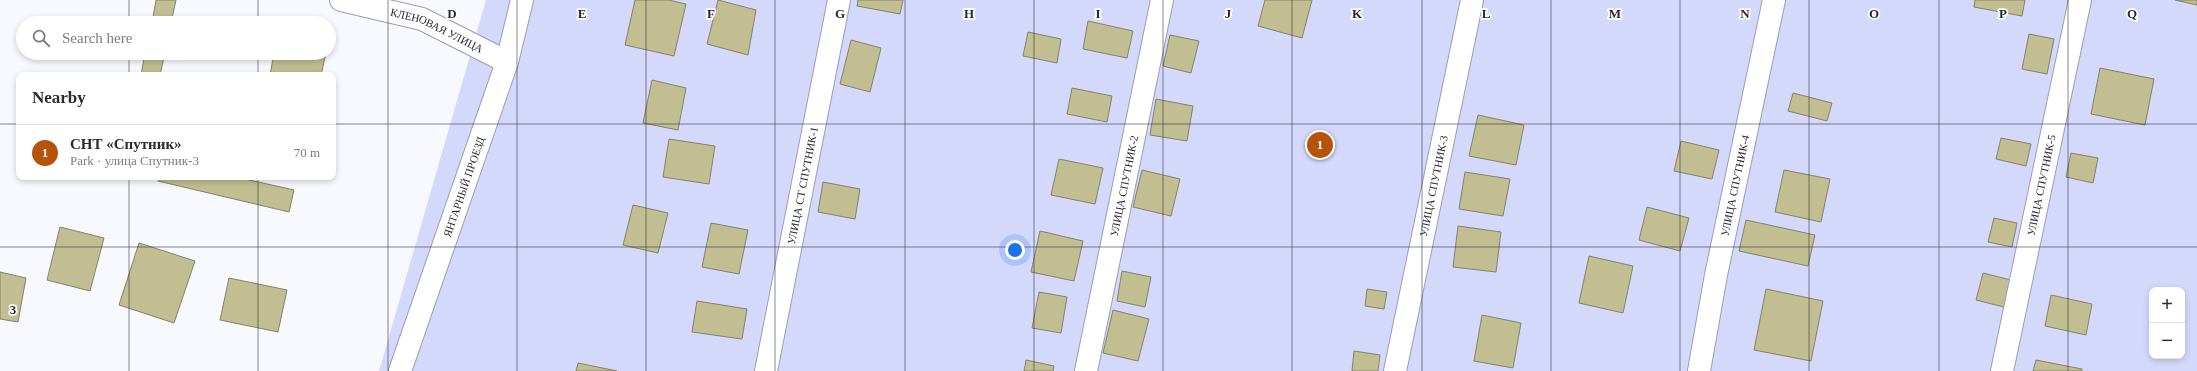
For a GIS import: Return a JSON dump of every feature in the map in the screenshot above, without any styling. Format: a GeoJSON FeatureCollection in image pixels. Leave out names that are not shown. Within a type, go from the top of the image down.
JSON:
{"type":"FeatureCollection","features":[{"type":"Feature","properties":{"kind":"street","name":"КЛЕНОВАЯ УЛИЦА"},"geometry":{"type":"LineString","coordinates":[[341,0],[422,20],[506,62]]}},
{"type":"Feature","properties":{"kind":"street","name":"ЯНТАРНЫЙ ПРОЕЗД"},"geometry":{"type":"LineString","coordinates":[[400,371],[506,62],[522,0]]}},
{"type":"Feature","properties":{"kind":"street","name":"УЛИЦА СТ СПУТНИК-1"},"geometry":{"type":"LineString","coordinates":[[766,371],[839,0]]}},
{"type":"Feature","properties":{"kind":"street","name":"УЛИЦА СПУТНИК-2"},"geometry":{"type":"LineString","coordinates":[[1086,371],[1162,0]]}},
{"type":"Feature","properties":{"kind":"street","name":"УЛИЦА СПУТНИК-3"},"geometry":{"type":"LineString","coordinates":[[1395,371],[1472,0]]}},
{"type":"Feature","properties":{"kind":"street","name":"УЛИЦА СПУТНИК-4"},"geometry":{"type":"LineString","coordinates":[[1699,371],[1716,275],[1774,0]]}},
{"type":"Feature","properties":{"kind":"street","name":"УЛИЦА СПУТНИК-5"},"geometry":{"type":"LineString","coordinates":[[2002,371],[2080,0]]}},
{"type":"Feature","properties":{"kind":"shaded area"},"geometry":{"type":"Polygon","coordinates":[[[486,0],[2197,0],[2197,371],[379,371],[486,0]]]}},
{"type":"Feature","properties":{"kind":"building"},"geometry":{"type":"Polygon","coordinates":[[[156,0],[176,0],[173,16],[153,16],[156,0]]]}},
{"type":"Feature","properties":{"kind":"building"},"geometry":{"type":"Polygon","coordinates":[[[635,0],[668,0],[686,4],[674,56],[625,45],[635,0]]]}},
{"type":"Feature","properties":{"kind":"building"},"geometry":{"type":"Polygon","coordinates":[[[718,0],[756,10],[748,55],[707,44],[718,0]]]}},
{"type":"Feature","properties":{"kind":"building"},"geometry":{"type":"Polygon","coordinates":[[[858,0],[903,0],[900,14],[857,6],[858,0]]]}},
{"type":"Feature","properties":{"kind":"building"},"geometry":{"type":"Polygon","coordinates":[[[1265,0],[1312,0],[1302,38],[1258,26],[1265,0]]]}},
{"type":"Feature","properties":{"kind":"building"},"geometry":{"type":"Polygon","coordinates":[[[1975,0],[2025,0],[2022,16],[1974,7],[1975,0]]]}},
{"type":"Feature","properties":{"kind":"building"},"geometry":{"type":"Polygon","coordinates":[[[2175,0],[2197,0],[2197,5],[2175,0]]]}},
{"type":"Feature","properties":{"kind":"building"},"geometry":{"type":"Polygon","coordinates":[[[1088,21],[1133,31],[1127,58],[1083,49],[1088,21]]]}},
{"type":"Feature","properties":{"kind":"building"},"geometry":{"type":"Polygon","coordinates":[[[1028,32],[1061,39],[1057,63],[1023,56],[1028,32]]]}},
{"type":"Feature","properties":{"kind":"building"},"geometry":{"type":"Polygon","coordinates":[[[2029,34],[2054,39],[2047,74],[2022,69],[2029,34]]]}},
{"type":"Feature","properties":{"kind":"building"},"geometry":{"type":"Polygon","coordinates":[[[1170,35],[1199,41],[1191,73],[1163,66],[1170,35]]]}},
{"type":"Feature","properties":{"kind":"building"},"geometry":{"type":"Polygon","coordinates":[[[851,40],[881,48],[870,92],[840,84],[851,40]]]}},
{"type":"Feature","properties":{"kind":"building"},"geometry":{"type":"Polygon","coordinates":[[[144,60],[163,60],[161,72],[142,72],[144,60]]]}},
{"type":"Feature","properties":{"kind":"building"},"geometry":{"type":"Polygon","coordinates":[[[273,60],[324,60],[322,72],[271,72],[273,60]]]}},
{"type":"Feature","properties":{"kind":"building"},"geometry":{"type":"Polygon","coordinates":[[[2100,68],[2154,79],[2145,125],[2091,114],[2100,68]]]}},
{"type":"Feature","properties":{"kind":"building"},"geometry":{"type":"Polygon","coordinates":[[[652,80],[686,88],[678,130],[643,123],[652,80]]]}},
{"type":"Feature","properties":{"kind":"building"},"geometry":{"type":"Polygon","coordinates":[[[1072,88],[1112,96],[1107,122],[1067,114],[1072,88]]]}},
{"type":"Feature","properties":{"kind":"building"},"geometry":{"type":"Polygon","coordinates":[[[1793,93],[1832,103],[1827,121],[1788,111],[1793,93]]]}},
{"type":"Feature","properties":{"kind":"building"},"geometry":{"type":"Polygon","coordinates":[[[1156,99],[1193,106],[1187,141],[1150,135],[1156,99]]]}},
{"type":"Feature","properties":{"kind":"building"},"geometry":{"type":"Polygon","coordinates":[[[1478,115],[1524,125],[1516,165],[1469,156],[1478,115]]]}},
{"type":"Feature","properties":{"kind":"building"},"geometry":{"type":"Polygon","coordinates":[[[2001,138],[2031,144],[2026,166],[1996,159],[2001,138]]]}},
{"type":"Feature","properties":{"kind":"building"},"geometry":{"type":"Polygon","coordinates":[[[669,139],[715,146],[709,184],[663,177],[669,139]]]}},
{"type":"Feature","properties":{"kind":"building"},"geometry":{"type":"Polygon","coordinates":[[[1681,141],[1719,150],[1712,179],[1674,171],[1681,141]]]}},
{"type":"Feature","properties":{"kind":"building"},"geometry":{"type":"Polygon","coordinates":[[[2071,153],[2098,158],[2093,183],[2066,177],[2071,153]]]}},
{"type":"Feature","properties":{"kind":"building"},"geometry":{"type":"Polygon","coordinates":[[[1059,159],[1103,168],[1095,204],[1051,195],[1059,159]]]}},
{"type":"Feature","properties":{"kind":"building"},"geometry":{"type":"Polygon","coordinates":[[[1142,170],[1180,179],[1171,216],[1133,207],[1142,170]]]}},
{"type":"Feature","properties":{"kind":"building"},"geometry":{"type":"Polygon","coordinates":[[[1784,170],[1830,179],[1821,222],[1775,212],[1784,170]]]}},
{"type":"Feature","properties":{"kind":"building"},"geometry":{"type":"Polygon","coordinates":[[[1465,172],[1510,179],[1503,216],[1459,209],[1465,172]]]}},
{"type":"Feature","properties":{"kind":"building"},"geometry":{"type":"Polygon","coordinates":[[[249,180],[294,190],[289,212],[158,181],[249,180]]]}},
{"type":"Feature","properties":{"kind":"building"},"geometry":{"type":"Polygon","coordinates":[[[823,182],[860,189],[855,219],[818,212],[823,182]]]}},
{"type":"Feature","properties":{"kind":"building"},"geometry":{"type":"Polygon","coordinates":[[[633,205],[668,213],[658,253],[623,245],[633,205]]]}},
{"type":"Feature","properties":{"kind":"building"},"geometry":{"type":"Polygon","coordinates":[[[1647,207],[1689,218],[1680,251],[1639,240],[1647,207]]]}},
{"type":"Feature","properties":{"kind":"building"},"geometry":{"type":"Polygon","coordinates":[[[1994,218],[2017,223],[2012,247],[1988,242],[1994,218]]]}},
{"type":"Feature","properties":{"kind":"building"},"geometry":{"type":"Polygon","coordinates":[[[1746,220],[1815,235],[1808,266],[1739,251],[1746,220]]]}},
{"type":"Feature","properties":{"kind":"building"},"geometry":{"type":"Polygon","coordinates":[[[711,223],[748,230],[739,274],[702,267],[711,223]]]}},
{"type":"Feature","properties":{"kind":"building"},"geometry":{"type":"Polygon","coordinates":[[[1458,226],[1501,232],[1496,272],[1453,267],[1458,226]]]}},
{"type":"Feature","properties":{"kind":"building"},"geometry":{"type":"Polygon","coordinates":[[[60,227],[104,238],[90,291],[47,280],[60,227]]]}},
{"type":"Feature","properties":{"kind":"building"},"geometry":{"type":"Polygon","coordinates":[[[1040,231],[1083,241],[1074,281],[1031,272],[1040,231]]]}},
{"type":"Feature","properties":{"kind":"building"},"geometry":{"type":"Polygon","coordinates":[[[139,243],[195,261],[174,323],[119,305],[139,243]]]}},
{"type":"Feature","properties":{"kind":"building"},"geometry":{"type":"Polygon","coordinates":[[[1589,256],[1633,266],[1623,313],[1579,303],[1589,256]]]}},
{"type":"Feature","properties":{"kind":"building"},"geometry":{"type":"Polygon","coordinates":[[[1122,271],[1151,277],[1145,307],[1117,301],[1122,271]]]}},
{"type":"Feature","properties":{"kind":"building"},"geometry":{"type":"Polygon","coordinates":[[[0,272],[26,278],[18,322],[0,319],[0,272]]]}},
{"type":"Feature","properties":{"kind":"building"},"geometry":{"type":"Polygon","coordinates":[[[1983,273],[2011,280],[2004,307],[1976,300],[1983,273]]]}},
{"type":"Feature","properties":{"kind":"building"},"geometry":{"type":"Polygon","coordinates":[[[229,278],[287,290],[278,332],[220,320],[229,278]]]}},
{"type":"Feature","properties":{"kind":"building"},"geometry":{"type":"Polygon","coordinates":[[[1367,289],[1387,292],[1384,309],[1365,306],[1367,289]]]}},
{"type":"Feature","properties":{"kind":"building"},"geometry":{"type":"Polygon","coordinates":[[[1766,289],[1823,301],[1811,361],[1754,350],[1766,289]]]}},
{"type":"Feature","properties":{"kind":"building"},"geometry":{"type":"Polygon","coordinates":[[[1039,292],[1067,297],[1061,333],[1032,328],[1039,292]]]}},
{"type":"Feature","properties":{"kind":"building"},"geometry":{"type":"Polygon","coordinates":[[[2051,295],[2092,304],[2086,335],[2045,326],[2051,295]]]}},
{"type":"Feature","properties":{"kind":"building"},"geometry":{"type":"Polygon","coordinates":[[[697,301],[747,309],[742,339],[692,332],[697,301]]]}},
{"type":"Feature","properties":{"kind":"building"},"geometry":{"type":"Polygon","coordinates":[[[1113,310],[1149,319],[1138,361],[1103,353],[1113,310]]]}},
{"type":"Feature","properties":{"kind":"building"},"geometry":{"type":"Polygon","coordinates":[[[1482,315],[1521,323],[1513,368],[1474,361],[1482,315]]]}},
{"type":"Feature","properties":{"kind":"building"},"geometry":{"type":"Polygon","coordinates":[[[1354,351],[1380,355],[1378,371],[1352,371],[1354,351]]]}},
{"type":"Feature","properties":{"kind":"building"},"geometry":{"type":"Polygon","coordinates":[[[1026,360],[1054,366],[1053,371],[1024,371],[1026,360]]]}},
{"type":"Feature","properties":{"kind":"building"},"geometry":{"type":"Polygon","coordinates":[[[2036,360],[2082,369],[2082,371],[2033,371],[2036,360]]]}},
{"type":"Feature","properties":{"kind":"building"},"geometry":{"type":"Polygon","coordinates":[[[578,363],[617,371],[576,371],[578,363]]]}},
{"type":"Feature","properties":{"kind":"place","name":"СНТ «Спутник»"},"geometry":{"type":"Point","coordinates":[1320,145]}}]}
